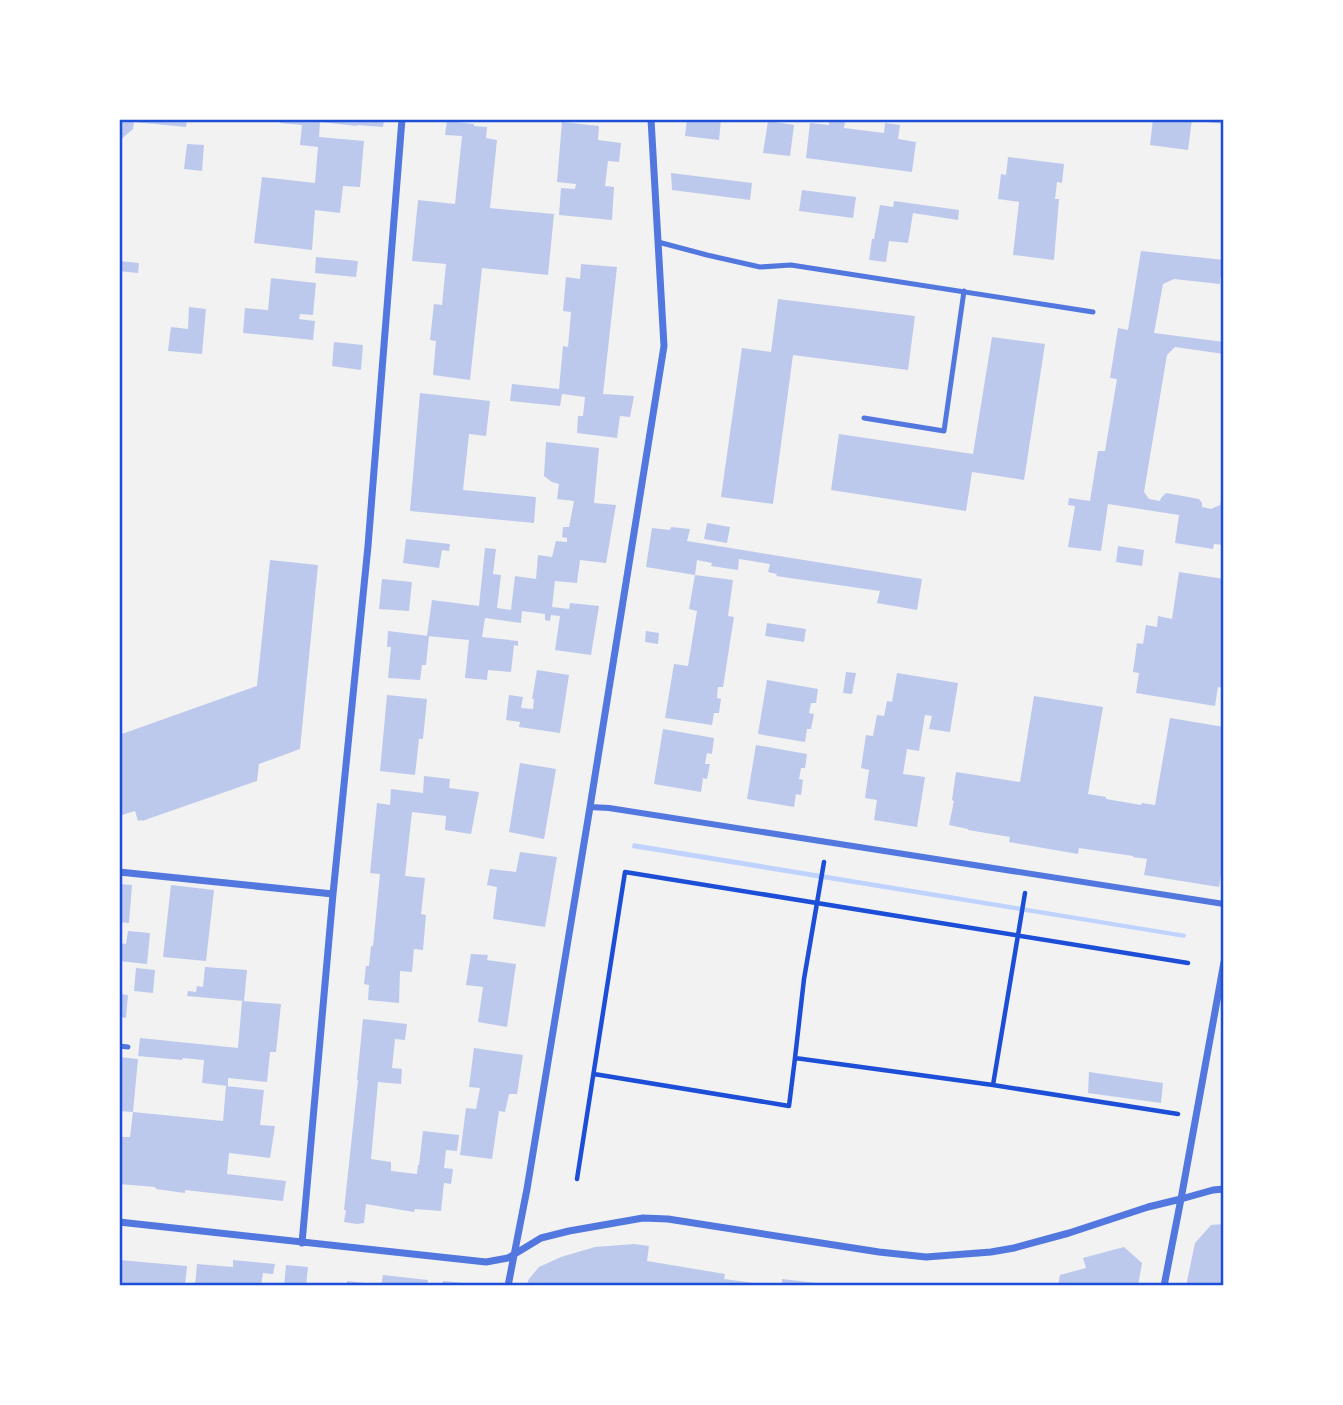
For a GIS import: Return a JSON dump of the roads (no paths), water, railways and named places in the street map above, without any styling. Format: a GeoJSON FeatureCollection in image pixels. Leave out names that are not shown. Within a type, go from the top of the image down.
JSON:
{"type":"FeatureCollection","features":[{"type":"Feature","properties":{"kind":"street"},"geometry":{"type":"LineString","coordinates":[[302,1242],[368,547],[402,119]]}},
{"type":"Feature","properties":{"kind":"street"},"geometry":{"type":"LineString","coordinates":[[508,1286],[590,807],[664,346],[651,119]]}},
{"type":"Feature","properties":{"kind":"street"},"geometry":{"type":"LineString","coordinates":[[590,807],[1224,904]]}},
{"type":"Feature","properties":{"kind":"street"},"geometry":{"type":"LineString","coordinates":[[119,872],[333,894]]}},
{"type":"Feature","properties":{"kind":"street"},"geometry":{"type":"LineString","coordinates":[[1164,1286],[1224,962]]}},
{"type":"Feature","properties":{"kind":"street"},"geometry":{"type":"LineString","coordinates":[[119,1223],[486,1262],[515,1255],[541,1238],[607,1223],[643,1218],[668,1219],[926,1257],[991,1252],[1037,1243],[1148,1207],[1224,1189]]}},
{"type":"Feature","properties":{"kind":"lane"},"geometry":{"type":"LineString","coordinates":[[658,242],[760,267],[791,264],[1093,312]]}},
{"type":"Feature","properties":{"kind":"lane"},"geometry":{"type":"LineString","coordinates":[[864,418],[944,431],[964,291]]}},
{"type":"Feature","properties":{"kind":"lane"},"geometry":{"type":"LineString","coordinates":[[119,1046],[128,1047]]}},
{"type":"Feature","properties":{"kind":"water"},"geometry":{"type":"Polygon","coordinates":[[[633,843],[1186,934],[1185,938],[632,848],[633,843]]]}}]}
